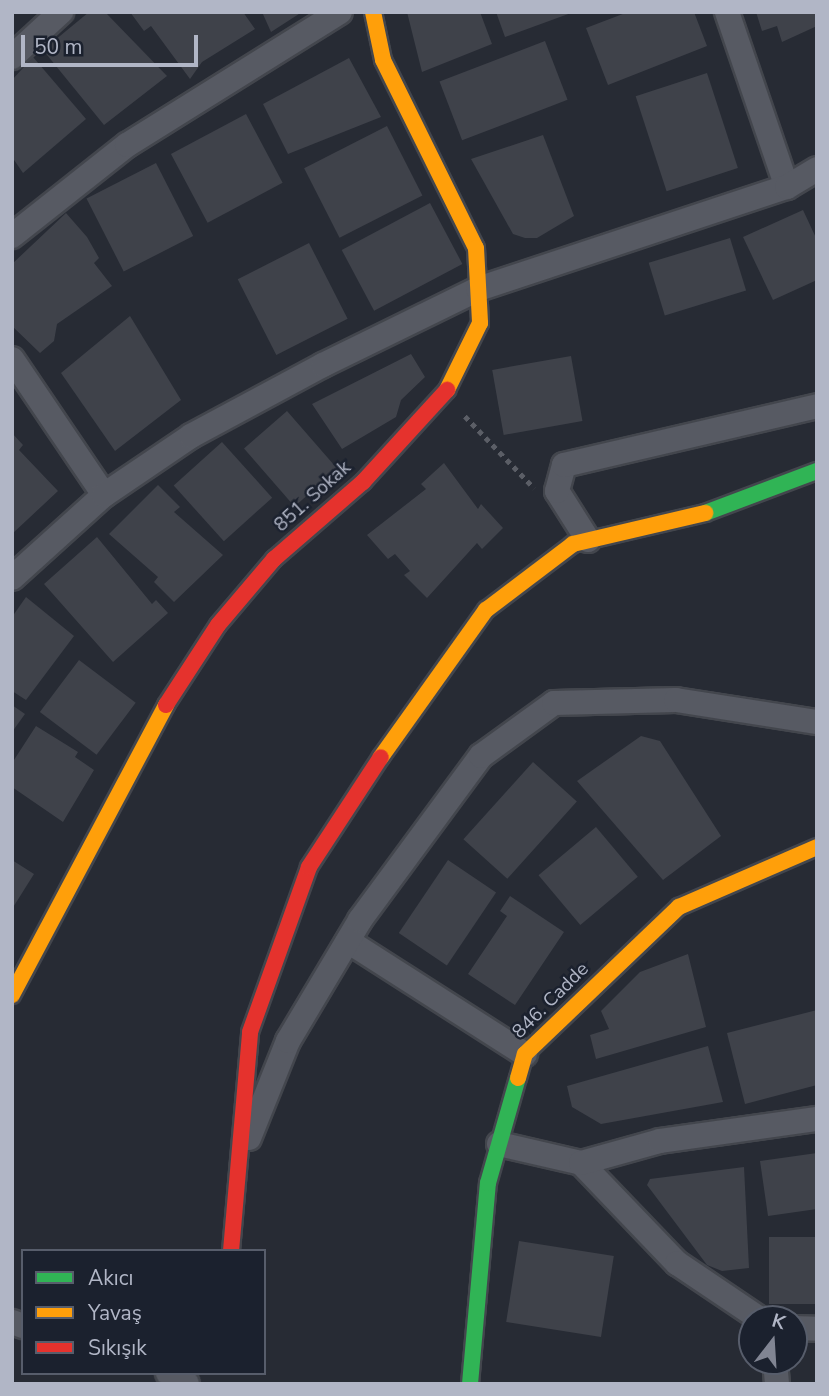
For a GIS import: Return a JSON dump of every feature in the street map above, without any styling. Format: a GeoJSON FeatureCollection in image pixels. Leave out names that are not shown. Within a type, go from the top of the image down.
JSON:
{"type":"FeatureCollection","features":[{"type":"Feature","properties":{"kind":"street"},"geometry":{"type":"LineString","coordinates":[[12,57],[61,12]]}},
{"type":"Feature","properties":{"kind":"street"},"geometry":{"type":"LineString","coordinates":[[12,236],[127,145],[340,12]]}},
{"type":"Feature","properties":{"kind":"street","name":"851. Sokak"},"geometry":{"type":"LineString","coordinates":[[12,995],[151,729],[218,625],[274,559],[363,482],[444,395],[480,323],[476,248],[383,60],[373,12]]}},
{"type":"Feature","properties":{"kind":"street"},"geometry":{"type":"LineString","coordinates":[[727,12],[787,187]]}},
{"type":"Feature","properties":{"kind":"street"},"geometry":{"type":"LineString","coordinates":[[12,578],[104,495],[191,436],[478,289],[787,187],[817,169]]}},
{"type":"Feature","properties":{"kind":"street"},"geometry":{"type":"LineString","coordinates":[[12,359],[104,495]]}},
{"type":"Feature","properties":{"kind":"street"},"geometry":{"type":"LineString","coordinates":[[588,540],[552,497],[557,491],[564,465],[817,406]]}},
{"type":"Feature","properties":{"kind":"street"},"geometry":{"type":"LineString","coordinates":[[231,1249],[250,1032],[309,867],[444,662],[486,610],[573,544],[700,515],[817,471]]}},
{"type":"Feature","properties":{"kind":"street"},"geometry":{"type":"LineString","coordinates":[[237,1169],[288,1041],[348,941],[481,756],[554,703],[676,700],[817,722]]}},
{"type":"Feature","properties":{"kind":"street","name":"846. Cadde"},"geometry":{"type":"LineString","coordinates":[[470,1384],[488,1183],[526,1054],[679,907],[817,847]]}},
{"type":"Feature","properties":{"kind":"street"},"geometry":{"type":"LineString","coordinates":[[348,941],[526,1054]]}},
{"type":"Feature","properties":{"kind":"street"},"geometry":{"type":"LineString","coordinates":[[499,1144],[581,1163],[660,1141],[817,1119]]}},
{"type":"Feature","properties":{"kind":"street"},"geometry":{"type":"LineString","coordinates":[[581,1163],[677,1263],[739,1305]]}},
{"type":"Feature","properties":{"kind":"path"},"geometry":{"type":"LineString","coordinates":[[444,395],[552,497]]}},
{"type":"Feature","properties":{"kind":"building"},"geometry":{"type":"Polygon","coordinates":[[[89,12],[105,12],[167,76],[104,125],[43,50],[89,12]]]}},
{"type":"Feature","properties":{"kind":"building"},"geometry":{"type":"Polygon","coordinates":[[[130,12],[243,12],[255,29],[202,62],[190,79],[151,26],[144,31],[130,12]]]}},
{"type":"Feature","properties":{"kind":"building"},"geometry":{"type":"Polygon","coordinates":[[[262,12],[302,12],[271,32],[262,12]]]}},
{"type":"Feature","properties":{"kind":"building"},"geometry":{"type":"Polygon","coordinates":[[[407,12],[480,12],[492,44],[422,72],[407,12]]]}},
{"type":"Feature","properties":{"kind":"building"},"geometry":{"type":"Polygon","coordinates":[[[496,12],[571,12],[571,13],[505,37],[496,12]]]}},
{"type":"Feature","properties":{"kind":"building"},"geometry":{"type":"Polygon","coordinates":[[[628,12],[694,12],[707,46],[608,85],[586,28],[628,12]]]}},
{"type":"Feature","properties":{"kind":"building"},"geometry":{"type":"Polygon","coordinates":[[[756,12],[817,12],[817,26],[782,42],[777,26],[762,31],[756,12]]]}},
{"type":"Feature","properties":{"kind":"building"},"geometry":{"type":"Polygon","coordinates":[[[545,41],[568,100],[462,140],[440,81],[545,41]]]}},
{"type":"Feature","properties":{"kind":"building"},"geometry":{"type":"Polygon","coordinates":[[[33,57],[86,119],[23,173],[12,157],[12,80],[33,57]]]}},
{"type":"Feature","properties":{"kind":"building"},"geometry":{"type":"Polygon","coordinates":[[[349,58],[381,117],[288,154],[263,104],[349,58]]]}},
{"type":"Feature","properties":{"kind":"building"},"geometry":{"type":"Polygon","coordinates":[[[707,73],[738,168],[667,191],[636,96],[707,73]]]}},
{"type":"Feature","properties":{"kind":"building"},"geometry":{"type":"Polygon","coordinates":[[[246,114],[283,183],[208,223],[171,154],[246,114]]]}},
{"type":"Feature","properties":{"kind":"building"},"geometry":{"type":"Polygon","coordinates":[[[387,126],[422,195],[340,238],[304,168],[387,126]]]}},
{"type":"Feature","properties":{"kind":"building"},"geometry":{"type":"Polygon","coordinates":[[[543,135],[574,216],[537,238],[525,238],[513,234],[471,159],[543,135]]]}},
{"type":"Feature","properties":{"kind":"building"},"geometry":{"type":"Polygon","coordinates":[[[156,163],[193,236],[124,271],[87,198],[156,163]]]}},
{"type":"Feature","properties":{"kind":"building"},"geometry":{"type":"Polygon","coordinates":[[[430,203],[462,264],[374,311],[342,250],[430,203]]]}},
{"type":"Feature","properties":{"kind":"building"},"geometry":{"type":"Polygon","coordinates":[[[803,210],[817,240],[817,280],[773,300],[743,237],[803,210]]]}},
{"type":"Feature","properties":{"kind":"building"},"geometry":{"type":"Polygon","coordinates":[[[66,213],[87,237],[99,258],[94,263],[112,286],[57,324],[54,341],[40,353],[12,326],[12,264],[66,213]]]}},
{"type":"Feature","properties":{"kind":"building"},"geometry":{"type":"Polygon","coordinates":[[[730,238],[746,291],[665,315],[649,263],[730,238]]]}},
{"type":"Feature","properties":{"kind":"building"},"geometry":{"type":"Polygon","coordinates":[[[309,243],[348,319],[276,355],[238,279],[309,243]]]}},
{"type":"Feature","properties":{"kind":"building"},"geometry":{"type":"Polygon","coordinates":[[[130,316],[181,400],[115,451],[61,373],[130,316]]]}},
{"type":"Feature","properties":{"kind":"building"},"geometry":{"type":"Polygon","coordinates":[[[411,354],[425,377],[401,400],[396,417],[342,449],[312,404],[411,354]]]}},
{"type":"Feature","properties":{"kind":"building"},"geometry":{"type":"Polygon","coordinates":[[[571,356],[582,421],[504,435],[492,370],[571,356]]]}},
{"type":"Feature","properties":{"kind":"building"},"geometry":{"type":"Polygon","coordinates":[[[287,411],[338,469],[294,507],[244,448],[287,411]]]}},
{"type":"Feature","properties":{"kind":"building"},"geometry":{"type":"Polygon","coordinates":[[[12,433],[23,445],[19,450],[58,491],[12,534],[12,433]]]}},
{"type":"Feature","properties":{"kind":"building"},"geometry":{"type":"Polygon","coordinates":[[[222,442],[272,498],[224,541],[174,485],[222,442]]]}},
{"type":"Feature","properties":{"kind":"building"},"geometry":{"type":"Polygon","coordinates":[[[444,463],[478,509],[481,504],[503,528],[482,549],[477,543],[427,598],[404,575],[410,571],[395,554],[388,559],[367,535],[426,489],[421,484],[444,463]]]}},
{"type":"Feature","properties":{"kind":"building"},"geometry":{"type":"Polygon","coordinates":[[[158,485],[180,507],[174,512],[223,555],[174,602],[154,582],[158,577],[109,534],[158,485]]]}},
{"type":"Feature","properties":{"kind":"building"},"geometry":{"type":"Polygon","coordinates":[[[97,537],[152,604],[156,600],[168,613],[113,662],[44,584],[97,537]]]}},
{"type":"Feature","properties":{"kind":"building"},"geometry":{"type":"Polygon","coordinates":[[[26,597],[74,636],[26,700],[12,691],[12,617],[26,597]]]}},
{"type":"Feature","properties":{"kind":"building"},"geometry":{"type":"Polygon","coordinates":[[[79,660],[136,703],[97,755],[40,712],[79,660]]]}},
{"type":"Feature","properties":{"kind":"building"},"geometry":{"type":"Polygon","coordinates":[[[12,705],[25,714],[12,732],[12,705]]]}},
{"type":"Feature","properties":{"kind":"building"},"geometry":{"type":"Polygon","coordinates":[[[36,726],[78,752],[75,757],[94,770],[63,822],[12,787],[12,763],[36,726]]]}},
{"type":"Feature","properties":{"kind":"building"},"geometry":{"type":"Polygon","coordinates":[[[641,736],[660,741],[721,836],[663,880],[577,781],[641,736]]]}},
{"type":"Feature","properties":{"kind":"building"},"geometry":{"type":"Polygon","coordinates":[[[533,762],[577,801],[507,879],[463,839],[533,762]]]}},
{"type":"Feature","properties":{"kind":"building"},"geometry":{"type":"Polygon","coordinates":[[[596,827],[638,877],[580,925],[539,875],[596,827]]]}},
{"type":"Feature","properties":{"kind":"building"},"geometry":{"type":"Polygon","coordinates":[[[12,860],[34,874],[12,909],[12,860]]]}},
{"type":"Feature","properties":{"kind":"building"},"geometry":{"type":"Polygon","coordinates":[[[448,860],[496,892],[447,965],[399,933],[448,860]]]}},
{"type":"Feature","properties":{"kind":"building"},"geometry":{"type":"Polygon","coordinates":[[[510,896],[564,932],[515,1005],[468,974],[507,916],[500,911],[510,896]]]}},
{"type":"Feature","properties":{"kind":"building"},"geometry":{"type":"Polygon","coordinates":[[[688,954],[706,1027],[596,1059],[590,1035],[609,1029],[601,1011],[640,972],[688,954]]]}},
{"type":"Feature","properties":{"kind":"building"},"geometry":{"type":"Polygon","coordinates":[[[817,1010],[817,1085],[745,1104],[727,1033],[817,1010]]]}},
{"type":"Feature","properties":{"kind":"building"},"geometry":{"type":"Polygon","coordinates":[[[708,1046],[723,1102],[601,1124],[572,1107],[567,1086],[708,1046]]]}},
{"type":"Feature","properties":{"kind":"building"},"geometry":{"type":"Polygon","coordinates":[[[817,1153],[817,1209],[768,1216],[760,1161],[817,1153]]]}},
{"type":"Feature","properties":{"kind":"building"},"geometry":{"type":"Polygon","coordinates":[[[744,1167],[749,1268],[722,1271],[707,1265],[647,1185],[650,1179],[744,1167]]]}},
{"type":"Feature","properties":{"kind":"building"},"geometry":{"type":"Polygon","coordinates":[[[769,1237],[817,1237],[817,1304],[769,1304],[769,1237]]]}},
{"type":"Feature","properties":{"kind":"building"},"geometry":{"type":"Polygon","coordinates":[[[519,1241],[614,1256],[601,1337],[506,1322],[519,1241]]]}},
{"type":"Feature","properties":{"kind":"traffic: fast"},"geometry":{"type":"LineString","coordinates":[[705,513],[817,471]]}},
{"type":"Feature","properties":{"kind":"traffic: fast"},"geometry":{"type":"LineString","coordinates":[[470,1384],[488,1183],[518,1078]]}},
{"type":"Feature","properties":{"kind":"traffic: slow"},"geometry":{"type":"LineString","coordinates":[[373,12],[383,60],[476,248],[480,323],[447,390]]}},
{"type":"Feature","properties":{"kind":"traffic: slow"},"geometry":{"type":"LineString","coordinates":[[381,757],[486,610],[573,544],[705,513]]}},
{"type":"Feature","properties":{"kind":"traffic: slow"},"geometry":{"type":"LineString","coordinates":[[12,995],[166,705]]}},
{"type":"Feature","properties":{"kind":"traffic: slow"},"geometry":{"type":"LineString","coordinates":[[518,1078],[525,1054],[679,907],[817,847]]}},
{"type":"Feature","properties":{"kind":"traffic: jam"},"geometry":{"type":"LineString","coordinates":[[166,705],[218,625],[274,559],[363,482],[447,390]]}},
{"type":"Feature","properties":{"kind":"traffic: jam"},"geometry":{"type":"LineString","coordinates":[[231,1249],[250,1032],[309,867],[381,757]]}}]}
